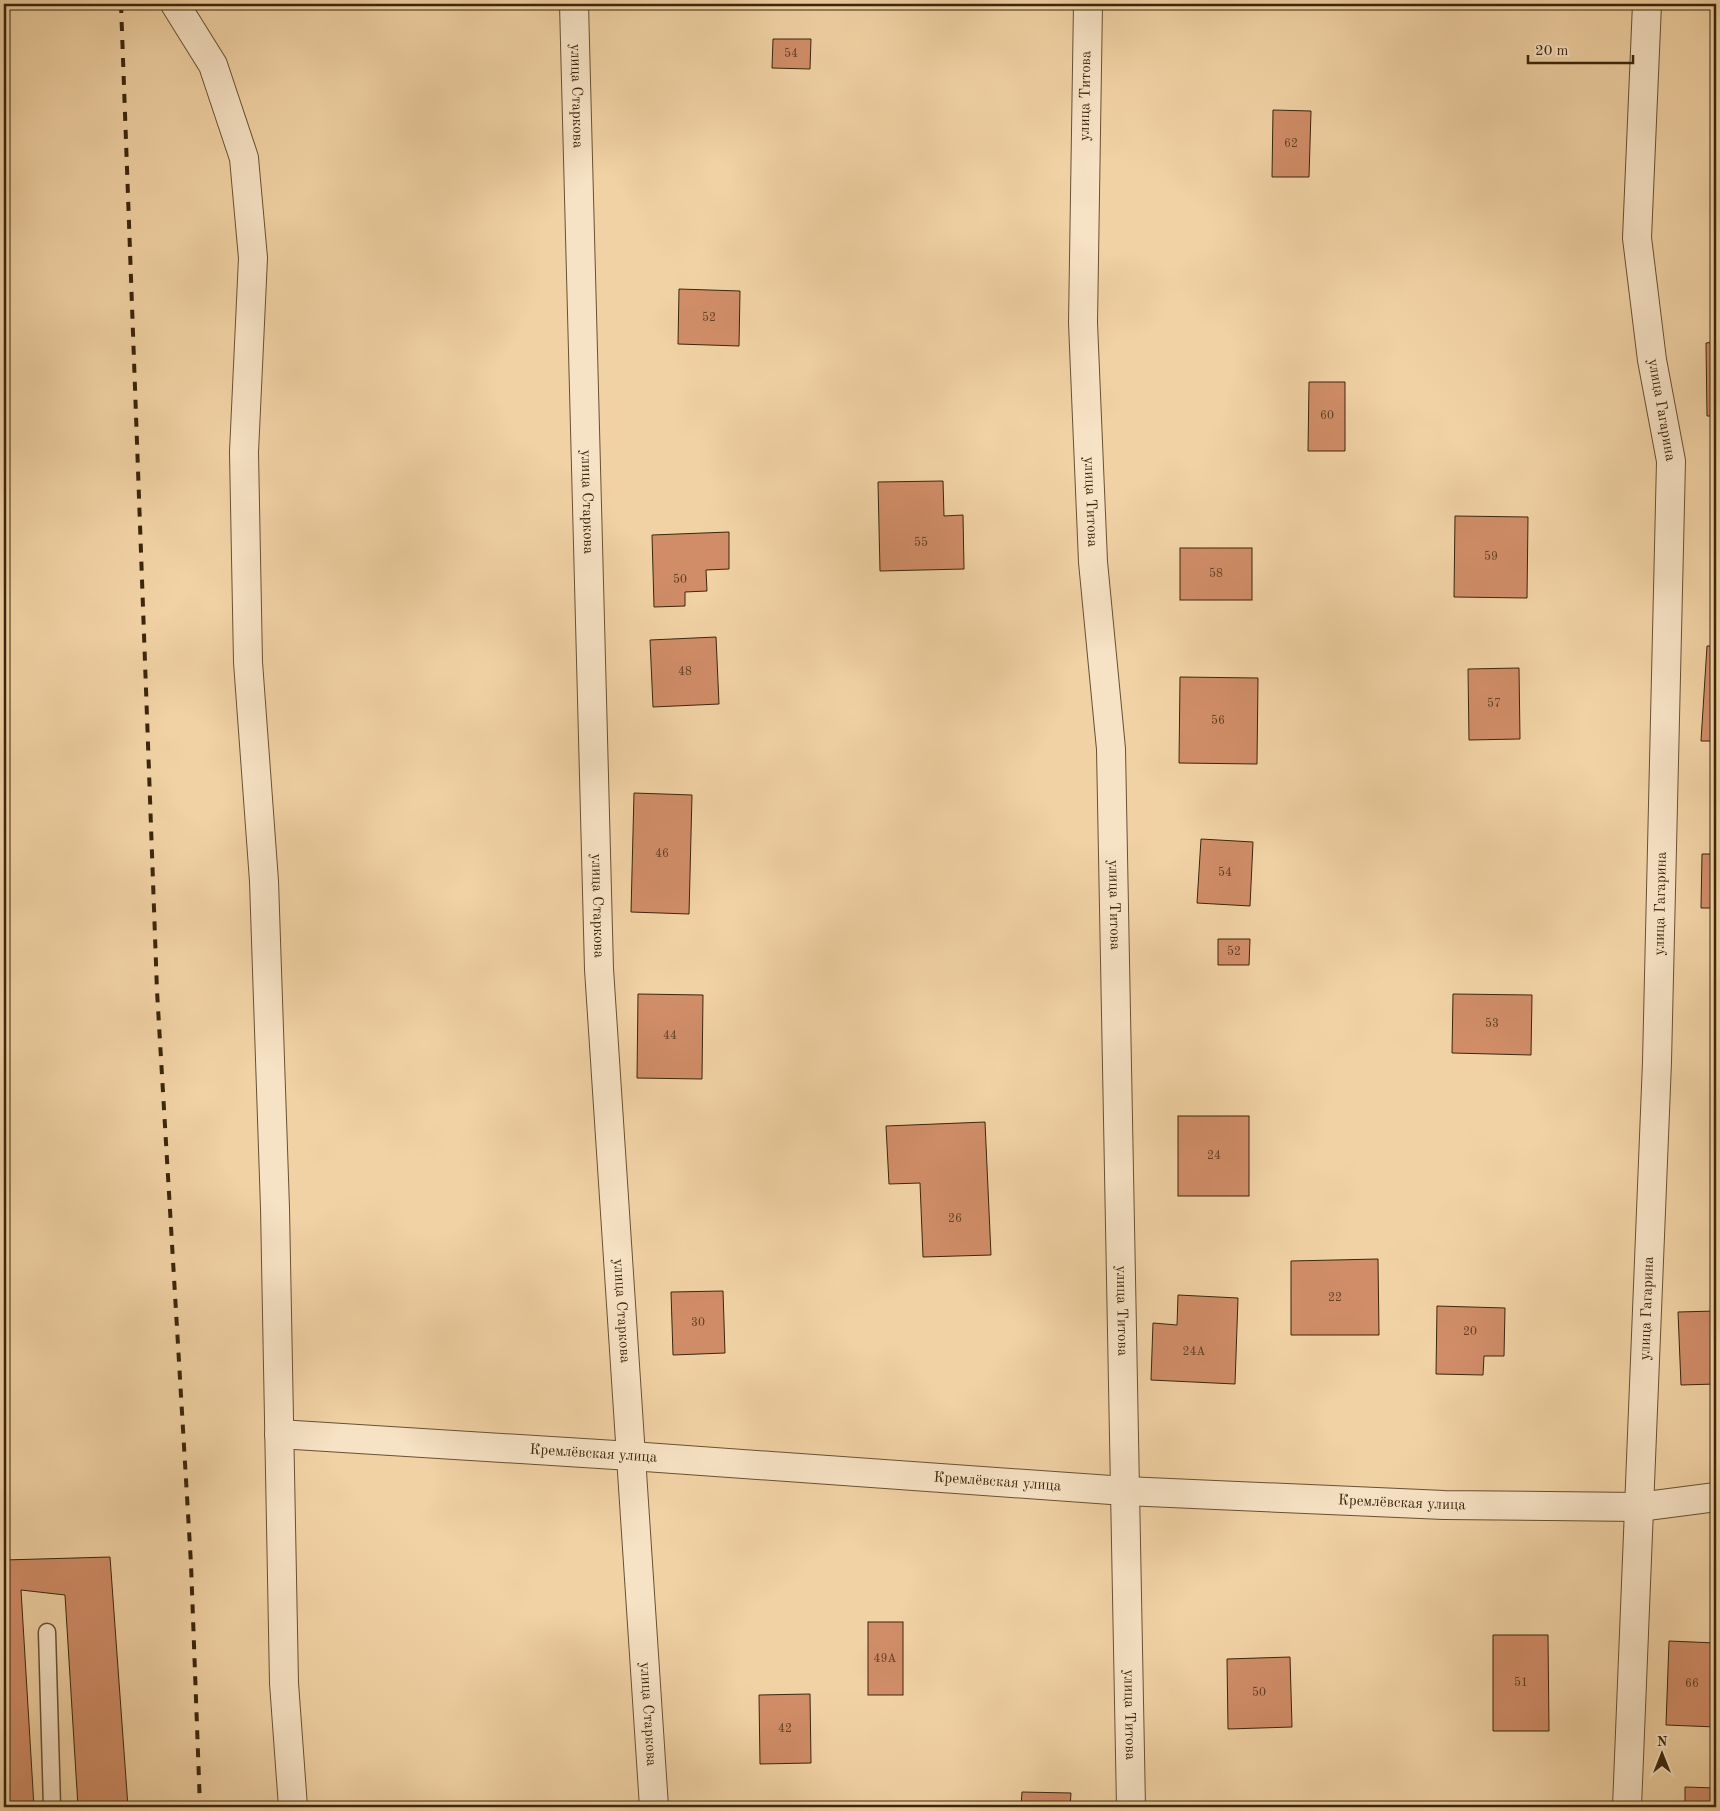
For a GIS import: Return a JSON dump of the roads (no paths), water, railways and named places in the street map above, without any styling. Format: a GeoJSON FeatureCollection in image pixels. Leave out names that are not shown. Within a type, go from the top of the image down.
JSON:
{"type":"FeatureCollection","features":[{"type":"Feature","properties":{"kind":"street"},"geometry":{"type":"LineString","coordinates":[[175,4],[213,65],[244,158],[253,258],[244,452],[248,662],[264,881],[275,1208],[284,1683],[292,1807]]}},
{"type":"Feature","properties":{"kind":"street","name":"улица Старкова"},"geometry":{"type":"LineString","coordinates":[[574,4],[599,969],[654,1807]]}},
{"type":"Feature","properties":{"kind":"street","name":"улица Титова"},"geometry":{"type":"LineString","coordinates":[[1088,4],[1083,323],[1094,562],[1111,749],[1131,1807]]}},
{"type":"Feature","properties":{"kind":"street","name":"улица Гагарина"},"geometry":{"type":"LineString","coordinates":[[1627,1807],[1657,1062],[1671,461],[1652,360],[1637,238],[1647,4]]}},
{"type":"Feature","properties":{"kind":"street","name":"Кремлёвская улица"},"geometry":{"type":"LineString","coordinates":[[279,1434],[631,1456],[1125,1491],[1444,1505],[1638,1507],[1716,1497]]}},
{"type":"Feature","properties":{"kind":"lane"},"geometry":{"type":"LineString","coordinates":[[47,1632],[52,1807]]}},
{"type":"Feature","properties":{"kind":"railway"},"geometry":{"type":"LineString","coordinates":[[121,4],[157,991],[191,1564],[200,1807]]}}]}
